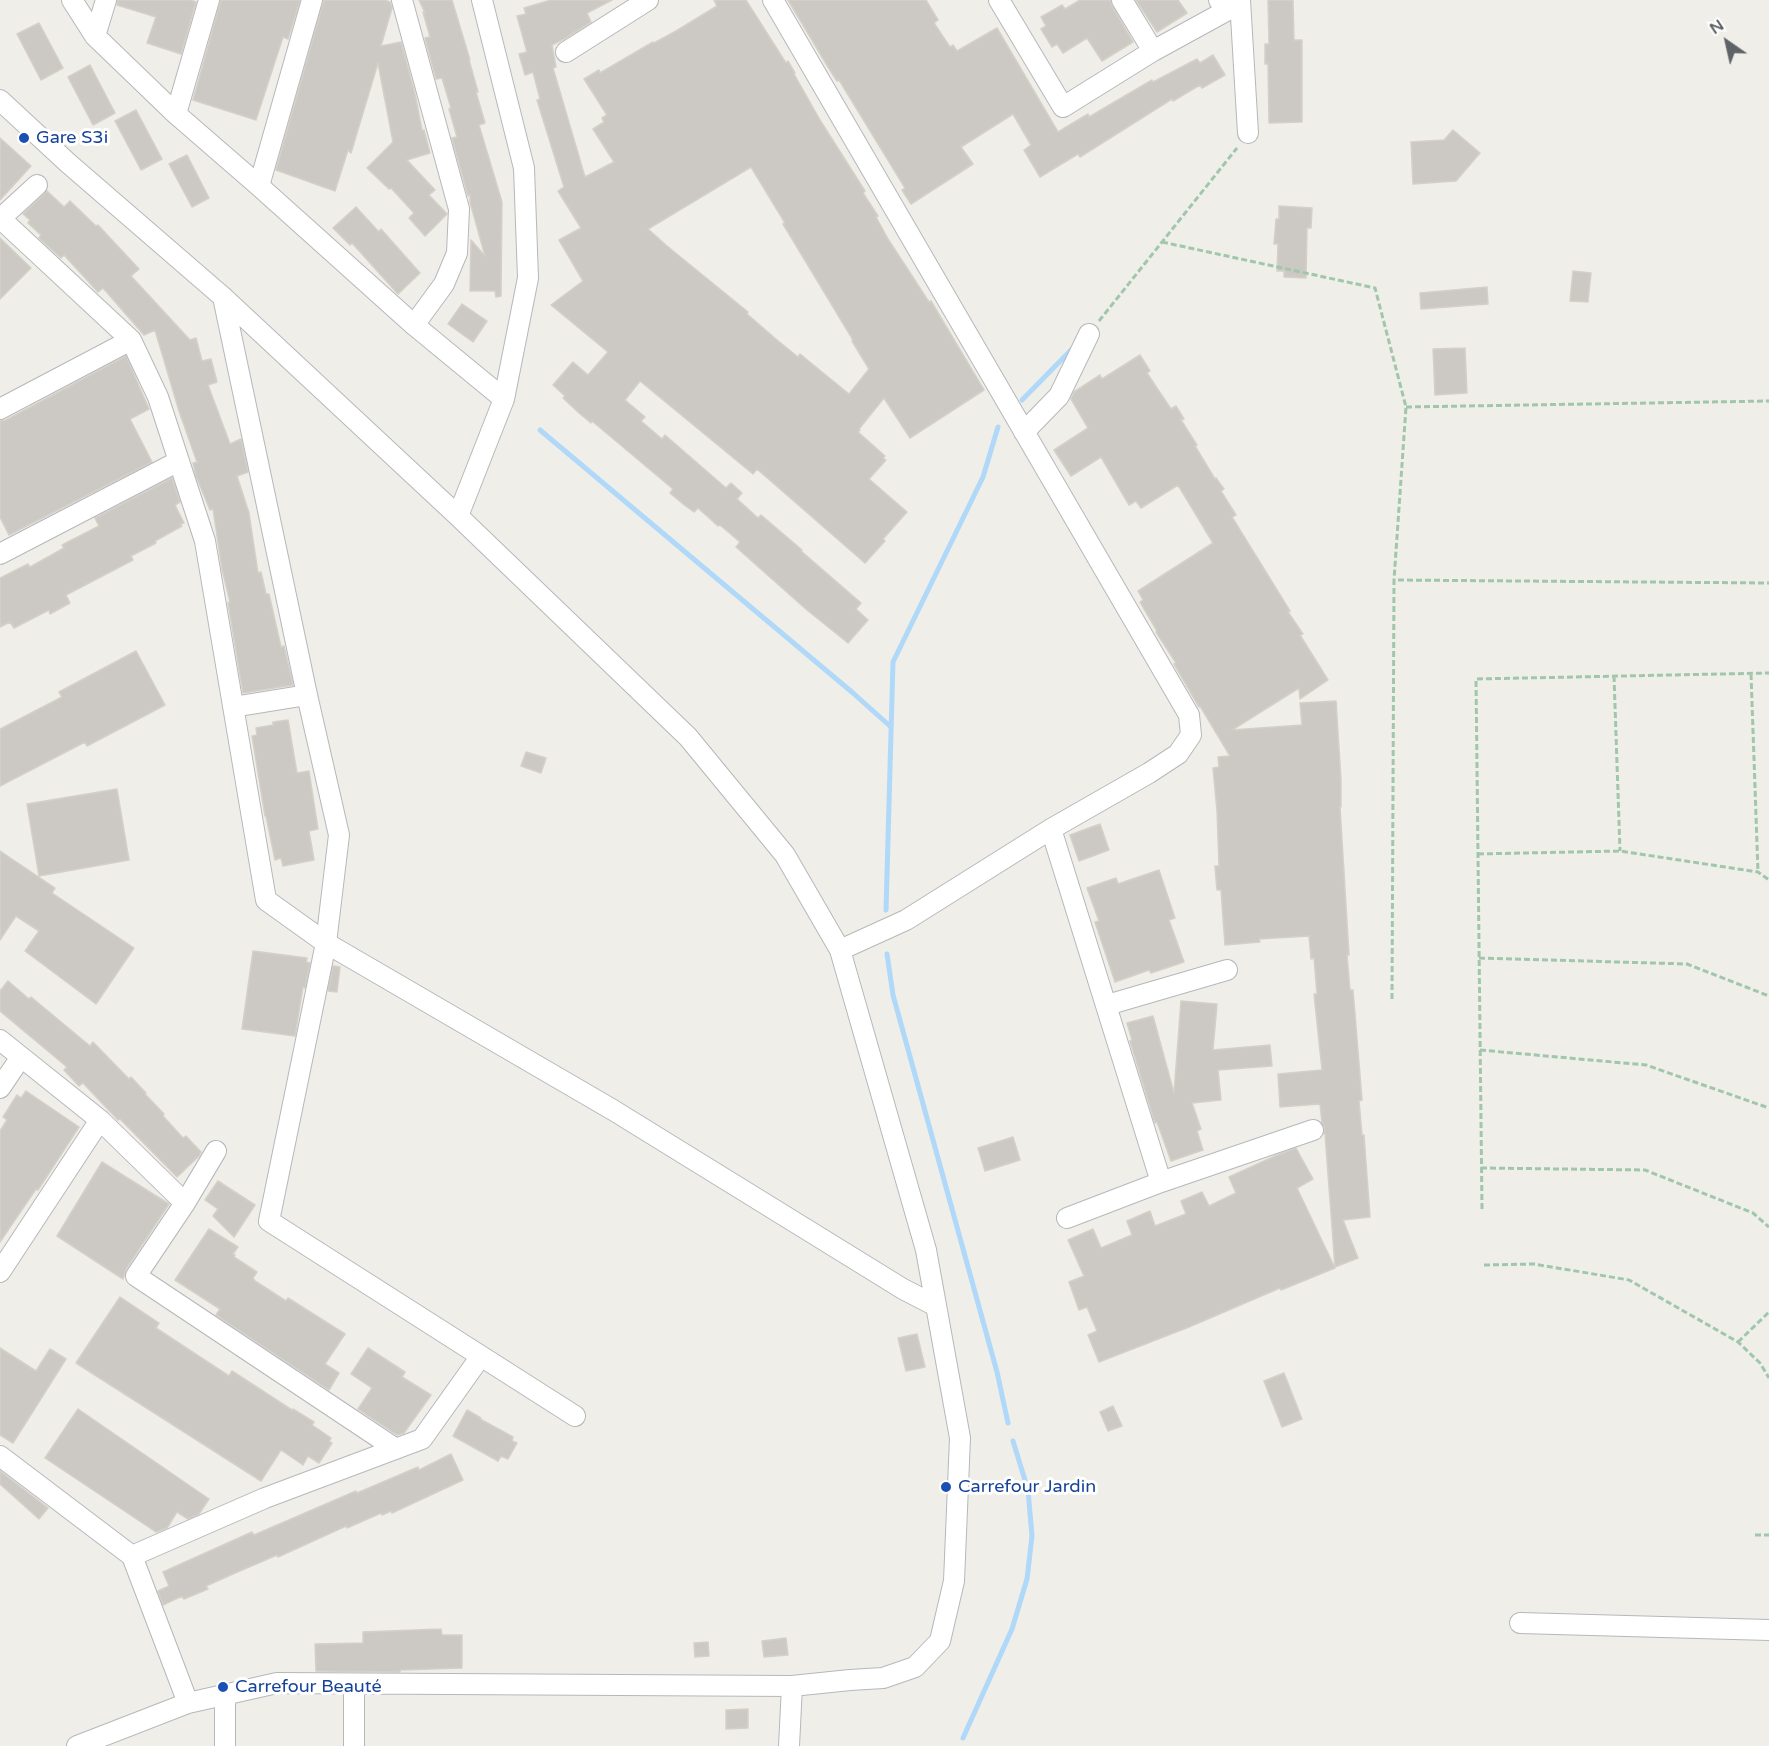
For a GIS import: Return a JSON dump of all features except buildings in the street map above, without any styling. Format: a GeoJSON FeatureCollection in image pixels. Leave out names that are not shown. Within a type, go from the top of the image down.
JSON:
{"type":"FeatureCollection","features":[{"type":"Feature","properties":{"kind":"street"},"geometry":{"type":"LineString","coordinates":[[72,0],[95,36],[176,114],[414,325],[504,399]]}},
{"type":"Feature","properties":{"kind":"street"},"geometry":{"type":"LineString","coordinates":[[95,36],[106,0]]}},
{"type":"Feature","properties":{"kind":"street"},"geometry":{"type":"LineString","coordinates":[[176,114],[209,0]]}},
{"type":"Feature","properties":{"kind":"street"},"geometry":{"type":"LineString","coordinates":[[259,186],[312,0]]}},
{"type":"Feature","properties":{"kind":"street"},"geometry":{"type":"LineString","coordinates":[[402,0],[459,209],[457,253],[444,284],[414,325]]}},
{"type":"Feature","properties":{"kind":"street"},"geometry":{"type":"LineString","coordinates":[[458,516],[504,399],[528,278],[524,168],[483,0]]}},
{"type":"Feature","properties":{"kind":"street"},"geometry":{"type":"LineString","coordinates":[[566,52],[648,0]]}},
{"type":"Feature","properties":{"kind":"street"},"geometry":{"type":"LineString","coordinates":[[773,0],[1189,715],[1191,735],[1178,754],[1149,773],[1051,829],[906,920],[840,950]]}},
{"type":"Feature","properties":{"kind":"street"},"geometry":{"type":"LineString","coordinates":[[999,0],[1062,106],[1153,51],[1226,11],[1219,0]]}},
{"type":"Feature","properties":{"kind":"street"},"geometry":{"type":"LineString","coordinates":[[1122,0],[1153,51]]}},
{"type":"Feature","properties":{"kind":"street"},"geometry":{"type":"LineString","coordinates":[[1240,0],[1248,133]]}},
{"type":"Feature","properties":{"kind":"street"},"geometry":{"type":"LineString","coordinates":[[0,100],[68,164],[224,297],[458,516],[688,737],[785,855],[840,950],[926,1250],[960,1438],[954,1581],[940,1641],[915,1667],[883,1678],[792,1686],[277,1683],[188,1703],[78,1746]]}},
{"type":"Feature","properties":{"kind":"street"},"geometry":{"type":"LineString","coordinates":[[37,185],[0,219],[131,340],[158,397],[205,541],[266,900],[327,943],[614,1110],[903,1289],[936,1306]]}},
{"type":"Feature","properties":{"kind":"street"},"geometry":{"type":"LineString","coordinates":[[224,297],[307,695],[339,835],[327,943],[269,1221],[574,1416]]}},
{"type":"Feature","properties":{"kind":"street"},"geometry":{"type":"LineString","coordinates":[[1023,432],[1059,396],[1089,334]]}},
{"type":"Feature","properties":{"kind":"street"},"geometry":{"type":"LineString","coordinates":[[0,409],[131,340]]}},
{"type":"Feature","properties":{"kind":"street"},"geometry":{"type":"LineString","coordinates":[[0,554],[179,461]]}},
{"type":"Feature","properties":{"kind":"street"},"geometry":{"type":"LineString","coordinates":[[233,707],[307,695]]}},
{"type":"Feature","properties":{"kind":"street"},"geometry":{"type":"LineString","coordinates":[[1051,829],[1161,1182]]}},
{"type":"Feature","properties":{"kind":"street"},"geometry":{"type":"LineString","coordinates":[[1107,1005],[1227,970]]}},
{"type":"Feature","properties":{"kind":"street"},"geometry":{"type":"LineString","coordinates":[[0,1040],[100,1120],[185,1203]]}},
{"type":"Feature","properties":{"kind":"street"},"geometry":{"type":"LineString","coordinates":[[0,1088],[21,1057]]}},
{"type":"Feature","properties":{"kind":"street"},"geometry":{"type":"LineString","coordinates":[[0,1272],[100,1120]]}},
{"type":"Feature","properties":{"kind":"street"},"geometry":{"type":"LineString","coordinates":[[1066,1218],[1161,1182],[1313,1130]]}},
{"type":"Feature","properties":{"kind":"street"},"geometry":{"type":"LineString","coordinates":[[216,1151],[185,1203],[136,1276],[396,1449]]}},
{"type":"Feature","properties":{"kind":"street"},"geometry":{"type":"LineString","coordinates":[[132,1556],[265,1498],[422,1439],[481,1356]]}},
{"type":"Feature","properties":{"kind":"street"},"geometry":{"type":"LineString","coordinates":[[0,1456],[132,1556],[188,1703]]}},
{"type":"Feature","properties":{"kind":"street"},"geometry":{"type":"LineString","coordinates":[[1520,1623],[1769,1630]]}},
{"type":"Feature","properties":{"kind":"street"},"geometry":{"type":"LineString","coordinates":[[354,1684],[354,1746]]}},
{"type":"Feature","properties":{"kind":"street"},"geometry":{"type":"LineString","coordinates":[[789,1746],[792,1686]]}},
{"type":"Feature","properties":{"kind":"street"},"geometry":{"type":"LineString","coordinates":[[225,1695],[225,1746]]}},
{"type":"Feature","properties":{"kind":"path"},"geometry":{"type":"LineString","coordinates":[[1089,334],[1248,133]]}},
{"type":"Feature","properties":{"kind":"path"},"geometry":{"type":"LineString","coordinates":[[1162,242],[1375,288],[1406,407],[1394,580],[1392,999]]}},
{"type":"Feature","properties":{"kind":"path"},"geometry":{"type":"LineString","coordinates":[[1406,407],[1769,401]]}},
{"type":"Feature","properties":{"kind":"path"},"geometry":{"type":"LineString","coordinates":[[1394,580],[1769,583]]}},
{"type":"Feature","properties":{"kind":"path"},"geometry":{"type":"LineString","coordinates":[[1482,1209],[1476,679],[1769,673]]}},
{"type":"Feature","properties":{"kind":"path"},"geometry":{"type":"LineString","coordinates":[[1751,674],[1758,872]]}},
{"type":"Feature","properties":{"kind":"path"},"geometry":{"type":"LineString","coordinates":[[1614,676],[1620,851]]}},
{"type":"Feature","properties":{"kind":"path"},"geometry":{"type":"LineString","coordinates":[[1478,854],[1620,851],[1758,872],[1769,880]]}},
{"type":"Feature","properties":{"kind":"path"},"geometry":{"type":"LineString","coordinates":[[1479,958],[1687,964],[1769,996]]}},
{"type":"Feature","properties":{"kind":"path"},"geometry":{"type":"LineString","coordinates":[[1480,1050],[1646,1065],[1769,1108]]}},
{"type":"Feature","properties":{"kind":"path"},"geometry":{"type":"LineString","coordinates":[[1481,1168],[1645,1170],[1753,1213],[1769,1227]]}},
{"type":"Feature","properties":{"kind":"path"},"geometry":{"type":"LineString","coordinates":[[1484,1265],[1534,1264],[1629,1280],[1738,1342],[1760,1363],[1769,1378]]}},
{"type":"Feature","properties":{"kind":"path"},"geometry":{"type":"LineString","coordinates":[[1738,1342],[1769,1312]]}},
{"type":"Feature","properties":{"kind":"path"},"geometry":{"type":"LineString","coordinates":[[1755,1535],[1769,1535]]}},
{"type":"Feature","properties":{"kind":"waterway"},"geometry":{"type":"LineString","coordinates":[[1022,400],[1075,346]]}},
{"type":"Feature","properties":{"kind":"waterway"},"geometry":{"type":"LineString","coordinates":[[886,910],[893,662],[983,477],[998,427]]}},
{"type":"Feature","properties":{"kind":"waterway"},"geometry":{"type":"LineString","coordinates":[[540,430],[891,727]]}},
{"type":"Feature","properties":{"kind":"waterway"},"geometry":{"type":"LineString","coordinates":[[887,954],[893,995],[997,1372],[1008,1423]]}},
{"type":"Feature","properties":{"kind":"waterway"},"geometry":{"type":"LineString","coordinates":[[963,1738],[1012,1629],[1027,1579],[1032,1536],[1028,1490],[1013,1441]]}},
{"type":"Feature","properties":{"kind":"place","name":"Gare S3i"},"geometry":{"type":"Point","coordinates":[24,138]}},
{"type":"Feature","properties":{"kind":"place","name":"Carrefour Jardin"},"geometry":{"type":"Point","coordinates":[946,1487]}},
{"type":"Feature","properties":{"kind":"place","name":"Carrefour Beauté"},"geometry":{"type":"Point","coordinates":[223,1687]}}]}
